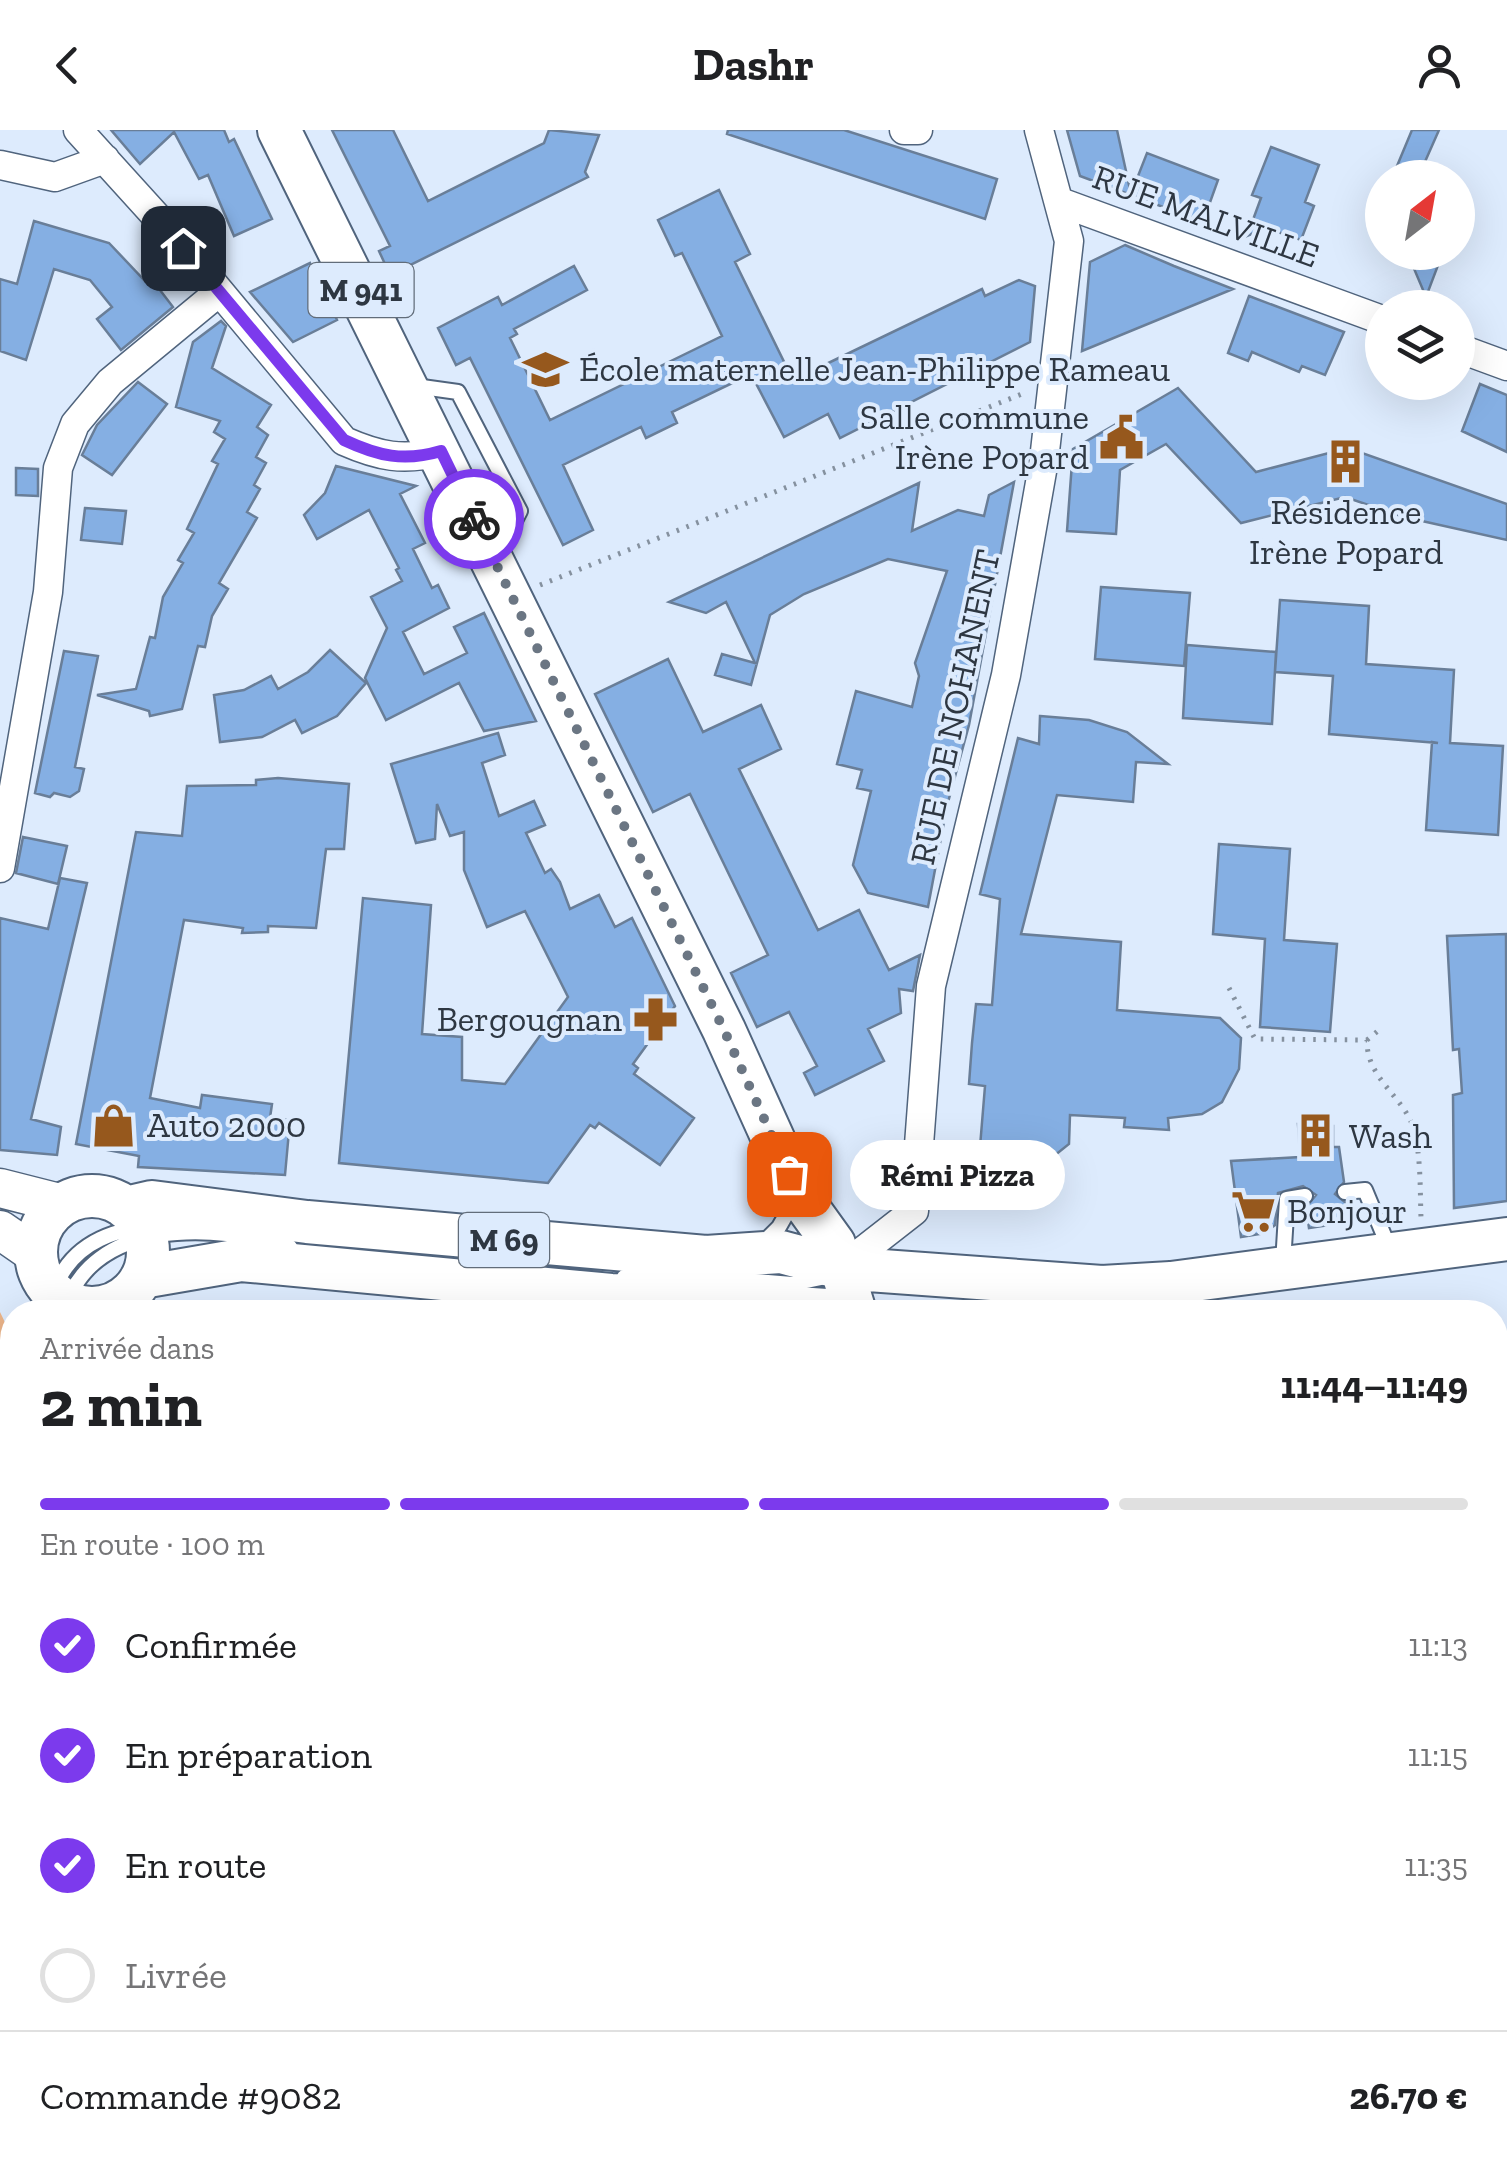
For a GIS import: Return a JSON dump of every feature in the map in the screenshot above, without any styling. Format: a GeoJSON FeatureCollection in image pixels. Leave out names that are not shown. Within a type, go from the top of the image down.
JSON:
{"type":"FeatureCollection","features":[{"type":"Feature","properties":{"kind":"main road","name":"M 941"},"geometry":{"type":"LineString","coordinates":[[279,130],[724,1030],[798,1194],[834,1244],[852,1300]]}},
{"type":"Feature","properties":{"kind":"main road"},"geometry":{"type":"LineString","coordinates":[[0,1188],[63,1204]]}},
{"type":"Feature","properties":{"kind":"main road"},"geometry":{"type":"LineString","coordinates":[[55,1300],[35,1254],[42,1225],[63,1204],[88,1196],[139,1237],[129,1294],[121,1300]]}},
{"type":"Feature","properties":{"kind":"main road","name":"M 69"},"geometry":{"type":"LineString","coordinates":[[691,1300],[241,1260],[139,1237],[152,1202],[706,1257],[764,1268],[794,1254],[841,1268],[1102,1287],[1282,1269],[1507,1239]]}},
{"type":"Feature","properties":{"kind":"main road"},"geometry":{"type":"LineString","coordinates":[[0,1230],[35,1254]]}},
{"type":"Feature","properties":{"kind":"main road","name":"M 69"},"geometry":{"type":"LineString","coordinates":[[1082,1300],[1102,1287]]}},
{"type":"Feature","properties":{"kind":"street"},"geometry":{"type":"LineString","coordinates":[[78,130],[344,440],[374,454],[412,460],[441,451]]}},
{"type":"Feature","properties":{"kind":"street"},"geometry":{"type":"LineString","coordinates":[[904,130],[918,130]]}},
{"type":"Feature","properties":{"kind":"street","name":"RUE DE NOHANENT"},"geometry":{"type":"LineString","coordinates":[[841,1268],[914,1212],[931,986],[1006,675],[1044,460],[1069,241],[1039,130]]}},
{"type":"Feature","properties":{"kind":"street"},"geometry":{"type":"LineString","coordinates":[[0,164],[55,176],[104,160]]}},
{"type":"Feature","properties":{"kind":"street","name":"RUE MALVILLE"},"geometry":{"type":"LineString","coordinates":[[1060,202],[1365,314]]}},
{"type":"Feature","properties":{"kind":"street"},"geometry":{"type":"LineString","coordinates":[[0,868],[48,592],[58,468],[75,424],[110,382],[219,292]]}},
{"type":"Feature","properties":{"kind":"street"},"geometry":{"type":"LineString","coordinates":[[1475,354],[1507,366]]}},
{"type":"Feature","properties":{"kind":"lane"},"geometry":{"type":"LineString","coordinates":[[408,386],[458,392],[520,511],[494,560]]}},
{"type":"Feature","properties":{"kind":"lane"},"geometry":{"type":"LineString","coordinates":[[1345,1192],[1365,1190],[1408,1253]]}},
{"type":"Feature","properties":{"kind":"lane"},"geometry":{"type":"LineString","coordinates":[[764,1268],[779,1228],[798,1194]]}},
{"type":"Feature","properties":{"kind":"lane"},"geometry":{"type":"LineString","coordinates":[[1282,1269],[1286,1199],[1305,1196]]}},
{"type":"Feature","properties":{"kind":"lane"},"geometry":{"type":"LineString","coordinates":[[58,1300],[61,1268],[82,1245],[222,1232],[256,1236],[319,1256],[597,1280],[764,1268],[831,1300]]}},
{"type":"Feature","properties":{"kind":"path"},"geometry":{"type":"LineString","coordinates":[[532,588],[1053,382]]}},
{"type":"Feature","properties":{"kind":"path"},"geometry":{"type":"LineString","coordinates":[[1230,988],[1255,1039],[1367,1040],[1378,1030]]}},
{"type":"Feature","properties":{"kind":"path"},"geometry":{"type":"LineString","coordinates":[[1367,1040],[1367,1052],[1381,1084],[1414,1127],[1408,1253]]}},
{"type":"Feature","properties":{"kind":"building"},"geometry":{"type":"Polygon","coordinates":[[[111,130],[224,130],[229,142],[234,139],[272,219],[234,236],[208,175],[199,179],[174,132],[140,164],[111,130]]]}},
{"type":"Feature","properties":{"kind":"building"},"geometry":{"type":"Polygon","coordinates":[[[332,130],[393,130],[428,201],[544,143],[549,130],[599,135],[585,172],[588,177],[390,275],[379,251],[390,246],[332,130]]]}},
{"type":"Feature","properties":{"kind":"building"},"geometry":{"type":"Polygon","coordinates":[[[728,130],[844,130],[997,179],[985,219],[727,134],[728,130]]]}},
{"type":"Feature","properties":{"kind":"building"},"geometry":{"type":"Polygon","coordinates":[[[1067,130],[1117,130],[1131,194],[1147,153],[1218,180],[1203,222],[1080,176],[1067,130]]]}},
{"type":"Feature","properties":{"kind":"building"},"geometry":{"type":"Polygon","coordinates":[[[1412,130],[1439,130],[1426,160],[1400,160],[1412,130]]]}},
{"type":"Feature","properties":{"kind":"building"},"geometry":{"type":"Polygon","coordinates":[[[1271,147],[1319,165],[1305,202],[1314,206],[1301,240],[1266,228],[1247,236],[1261,198],[1252,195],[1271,147]]]}},
{"type":"Feature","properties":{"kind":"building","name":"École maternelle Jean-Philippe Rameau"},"geometry":{"type":"Polygon","coordinates":[[[719,190],[750,254],[735,262],[793,380],[982,289],[985,296],[1019,280],[1035,286],[1030,342],[840,438],[828,414],[784,437],[751,374],[672,412],[677,423],[646,438],[641,427],[563,465],[593,530],[563,545],[470,358],[456,365],[438,328],[498,297],[502,305],[574,266],[587,290],[514,329],[517,334],[510,338],[550,420],[722,336],[682,253],[675,256],[658,220],[719,190]]]}},
{"type":"Feature","properties":{"kind":"building"},"geometry":{"type":"Polygon","coordinates":[[[34,221],[109,243],[145,281],[150,277],[173,307],[121,350],[97,319],[112,307],[90,280],[54,269],[26,360],[0,351],[0,279],[17,284],[34,221]]]}},
{"type":"Feature","properties":{"kind":"building"},"geometry":{"type":"Polygon","coordinates":[[[1125,245],[1233,289],[1082,351],[1090,262],[1125,245]]]}},
{"type":"Feature","properties":{"kind":"building"},"geometry":{"type":"Polygon","coordinates":[[[310,263],[337,320],[293,342],[250,292],[310,263]]]}},
{"type":"Feature","properties":{"kind":"building"},"geometry":{"type":"Polygon","coordinates":[[[1415,270],[1436,270],[1429,290],[1423,290],[1415,270]]]}},
{"type":"Feature","properties":{"kind":"building"},"geometry":{"type":"Polygon","coordinates":[[[1249,296],[1344,332],[1325,375],[1302,366],[1299,372],[1252,352],[1248,361],[1228,353],[1249,296]]]}},
{"type":"Feature","properties":{"kind":"building"},"geometry":{"type":"Polygon","coordinates":[[[221,321],[226,326],[212,368],[271,405],[257,427],[268,435],[256,457],[266,463],[254,485],[260,489],[247,512],[257,518],[219,583],[228,589],[212,616],[205,647],[198,646],[182,709],[150,716],[149,711],[97,695],[136,689],[150,637],[155,638],[163,597],[183,563],[178,560],[194,533],[187,529],[218,464],[212,461],[225,439],[214,432],[220,421],[176,407],[193,342],[221,321]]]}},
{"type":"Feature","properties":{"kind":"building"},"geometry":{"type":"Polygon","coordinates":[[[138,382],[167,404],[112,475],[82,455],[97,425],[138,382]]]}},
{"type":"Feature","properties":{"kind":"building"},"geometry":{"type":"Polygon","coordinates":[[[1480,384],[1507,395],[1507,452],[1462,431],[1480,384]]]}},
{"type":"Feature","properties":{"kind":"building","name":"Résidence Irène Popard"},"geometry":{"type":"Polygon","coordinates":[[[1178,388],[1256,472],[1348,448],[1507,504],[1507,540],[1404,517],[1345,497],[1241,523],[1166,444],[1120,470],[1116,534],[1067,531],[1073,449],[1178,388]]]}},
{"type":"Feature","properties":{"kind":"building"},"geometry":{"type":"Polygon","coordinates":[[[336,466],[416,486],[400,494],[425,543],[413,549],[432,588],[438,585],[449,608],[403,632],[424,674],[467,653],[454,627],[484,613],[536,721],[484,731],[459,683],[386,720],[365,678],[387,628],[371,597],[402,581],[369,510],[317,539],[304,515],[325,493],[336,466]]]}},
{"type":"Feature","properties":{"kind":"building"},"geometry":{"type":"Polygon","coordinates":[[[16,468],[38,469],[38,496],[16,495],[16,468]]]}},
{"type":"Feature","properties":{"kind":"building"},"geometry":{"type":"Polygon","coordinates":[[[1014,482],[969,725],[947,806],[928,907],[868,893],[853,865],[871,791],[857,788],[862,770],[837,764],[856,691],[912,707],[919,676],[915,663],[947,571],[888,559],[804,594],[770,615],[751,685],[715,675],[722,654],[755,663],[726,602],[706,613],[669,602],[919,483],[912,531],[958,510],[984,516],[989,495],[1014,482]]]}},
{"type":"Feature","properties":{"kind":"building"},"geometry":{"type":"Polygon","coordinates":[[[85,508],[126,511],[122,544],[81,540],[85,508]]]}},
{"type":"Feature","properties":{"kind":"building"},"geometry":{"type":"Polygon","coordinates":[[[1101,587],[1190,593],[1184,666],[1095,659],[1101,587]]]}},
{"type":"Feature","properties":{"kind":"building"},"geometry":{"type":"Polygon","coordinates":[[[1280,600],[1369,606],[1366,664],[1454,670],[1450,743],[1503,746],[1498,835],[1426,830],[1432,743],[1329,734],[1333,676],[1275,672],[1280,600]]]}},
{"type":"Feature","properties":{"kind":"building"},"geometry":{"type":"Polygon","coordinates":[[[1187,645],[1276,652],[1272,724],[1183,718],[1187,645]]]}},
{"type":"Feature","properties":{"kind":"building"},"geometry":{"type":"Polygon","coordinates":[[[330,650],[366,683],[337,716],[302,733],[295,720],[262,737],[220,742],[214,695],[244,690],[271,676],[278,689],[308,672],[330,650]]]}},
{"type":"Feature","properties":{"kind":"building"},"geometry":{"type":"Polygon","coordinates":[[[64,651],[98,656],[75,767],[84,769],[79,791],[70,797],[54,793],[50,797],[35,793],[64,651]]]}},
{"type":"Feature","properties":{"kind":"building"},"geometry":{"type":"Polygon","coordinates":[[[668,659],[703,732],[761,705],[781,749],[739,769],[818,930],[859,910],[889,970],[920,955],[913,991],[899,989],[901,1013],[868,1029],[884,1061],[815,1095],[804,1073],[817,1066],[789,1012],[757,1027],[731,973],[768,955],[690,794],[653,812],[595,694],[668,659]]]}},
{"type":"Feature","properties":{"kind":"building"},"geometry":{"type":"Polygon","coordinates":[[[1040,716],[1089,720],[1127,732],[1168,764],[1136,762],[1133,802],[1057,795],[1021,934],[1121,942],[1117,1010],[1220,1018],[1241,1038],[1239,1069],[1222,1102],[1202,1114],[1168,1118],[1169,1130],[1124,1127],[1125,1118],[1070,1115],[1069,1144],[1054,1156],[1011,1152],[1010,1161],[979,1159],[985,1086],[969,1084],[972,1043],[976,1004],[992,1005],[1000,899],[980,894],[1018,738],[1039,744],[1040,716]]]}},
{"type":"Feature","properties":{"kind":"building"},"geometry":{"type":"Polygon","coordinates":[[[498,733],[505,755],[482,763],[499,816],[534,801],[545,825],[526,833],[545,873],[551,869],[570,909],[599,895],[615,927],[632,918],[675,1006],[633,1064],[638,1068],[634,1074],[694,1118],[660,1165],[599,1123],[595,1128],[590,1125],[548,1183],[339,1163],[363,898],[431,905],[422,1034],[462,1037],[462,1080],[505,1084],[568,997],[525,911],[487,927],[464,870],[464,832],[450,836],[437,804],[435,839],[416,843],[391,764],[498,733]]]}},
{"type":"Feature","properties":{"kind":"building"},"geometry":{"type":"Polygon","coordinates":[[[256,780],[349,784],[344,849],[326,849],[316,928],[268,926],[268,932],[242,933],[243,928],[184,920],[150,1098],[200,1108],[202,1095],[272,1104],[270,1118],[290,1120],[285,1175],[138,1167],[139,1156],[76,1144],[136,832],[182,836],[187,786],[256,785],[256,780]]]}},
{"type":"Feature","properties":{"kind":"building"},"geometry":{"type":"Polygon","coordinates":[[[23,837],[67,846],[58,884],[16,873],[23,837]]]}},
{"type":"Feature","properties":{"kind":"building"},"geometry":{"type":"Polygon","coordinates":[[[1219,844],[1290,849],[1284,940],[1337,944],[1330,1032],[1260,1027],[1265,939],[1213,934],[1219,844]]]}},
{"type":"Feature","properties":{"kind":"building"},"geometry":{"type":"Polygon","coordinates":[[[60,878],[87,883],[31,1119],[61,1127],[57,1155],[0,1150],[0,918],[48,929],[60,878]]]}},
{"type":"Feature","properties":{"kind":"building"},"geometry":{"type":"Polygon","coordinates":[[[1506,934],[1507,1201],[1454,1208],[1453,1095],[1462,1093],[1459,1049],[1453,1050],[1447,936],[1506,934]]]}},
{"type":"Feature","properties":{"kind":"building"},"geometry":{"type":"Polygon","coordinates":[[[1298,1124],[1333,1126],[1333,1147],[1339,1147],[1344,1182],[1335,1194],[1346,1203],[1349,1222],[1309,1228],[1306,1207],[1316,1195],[1303,1186],[1278,1193],[1275,1225],[1265,1233],[1241,1237],[1231,1161],[1300,1157],[1298,1124]]]}},
{"type":"Feature","properties":{"kind":"way so far"},"geometry":{"type":"LineString","coordinates":[[474,519],[724,1030],[789,1174]]}},
{"type":"Feature","properties":{"kind":"place","name":"École maternelle Jean-Philippe Rameau"},"geometry":{"type":"Point","coordinates":[546,369]}},
{"type":"Feature","properties":{"kind":"place","name":"Salle commune Irène Popard"},"geometry":{"type":"Point","coordinates":[1122,437]}},
{"type":"Feature","properties":{"kind":"place","name":"Résidence Irène Popard"},"geometry":{"type":"Point","coordinates":[1346,462]}},
{"type":"Feature","properties":{"kind":"place","name":"Bergougnan"},"geometry":{"type":"Point","coordinates":[655,1019]}},
{"type":"Feature","properties":{"kind":"place","name":"Auto 2000"},"geometry":{"type":"Point","coordinates":[114,1125]}},
{"type":"Feature","properties":{"kind":"place","name":"Wash"},"geometry":{"type":"Point","coordinates":[1316,1136]}},
{"type":"Feature","properties":{"kind":"place","name":"Rémi Pizza"},"geometry":{"type":"Point","coordinates":[789,1174]}},
{"type":"Feature","properties":{"kind":"place","name":"Bonjour"},"geometry":{"type":"Point","coordinates":[1254,1211]}},
{"type":"Feature","properties":{"kind":"route"},"geometry":{"type":"LineString","coordinates":[[183,248],[323,420],[344,440],[374,454],[412,460],[441,451],[474,519]]}}]}
